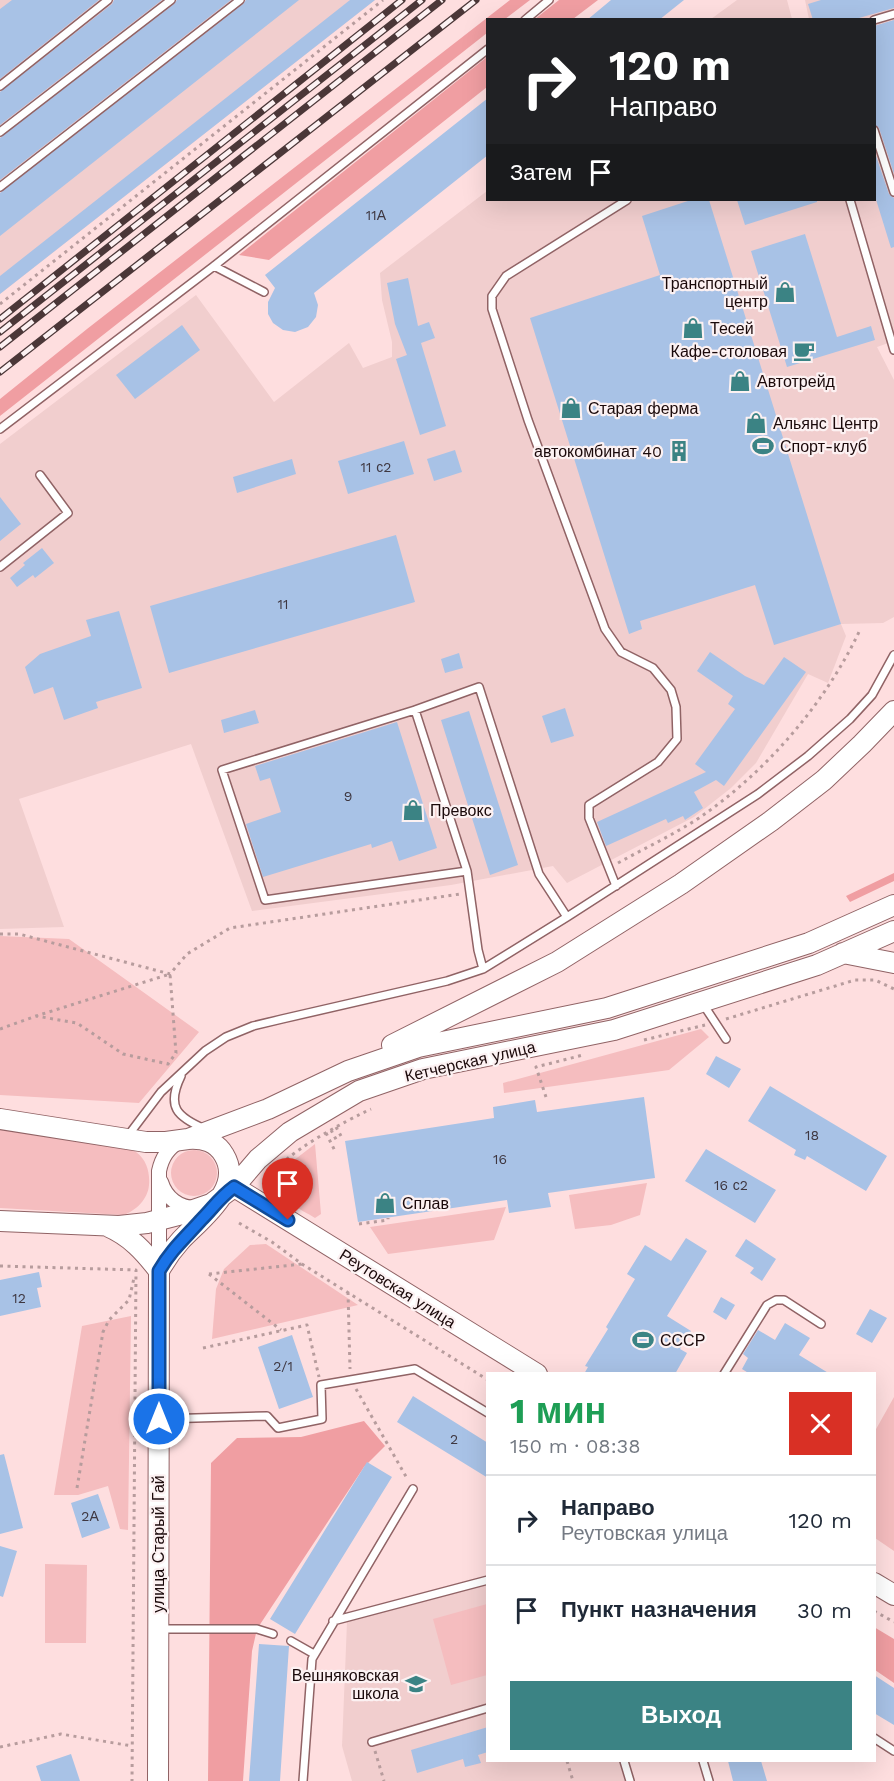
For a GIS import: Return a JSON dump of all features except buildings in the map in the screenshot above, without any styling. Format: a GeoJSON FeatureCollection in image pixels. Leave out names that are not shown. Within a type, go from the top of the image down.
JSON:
{"type":"FeatureCollection","features":[{"type":"Feature","properties":{"kind":"main road"},"geometry":{"type":"LineString","coordinates":[[348,1071],[397,1042],[557,962],[681,884],[771,821],[824,780],[894,711]]}},
{"type":"Feature","properties":{"kind":"main road","name":"Кетчерская улица"},"geometry":{"type":"LineString","coordinates":[[0,1119],[125,1139],[156,1142],[188,1139],[304,1093],[348,1071],[418,1047],[607,1008],[809,943],[894,905]]}},
{"type":"Feature","properties":{"kind":"main road","name":"Кетчерская улица"},"geometry":{"type":"LineString","coordinates":[[221,1194],[290,1132],[359,1091],[423,1069],[614,1030],[817,965],[894,931]]}},
{"type":"Feature","properties":{"kind":"main road"},"geometry":{"type":"LineString","coordinates":[[843,953],[894,963]]}},
{"type":"Feature","properties":{"kind":"main road"},"geometry":{"type":"LineString","coordinates":[[105,1225],[130,1238],[159,1271],[174,1248],[200,1223],[221,1194],[229,1171],[227,1160],[222,1152],[208,1140],[188,1139]]}},
{"type":"Feature","properties":{"kind":"main road"},"geometry":{"type":"LineString","coordinates":[[0,1221],[135,1225],[159,1221],[221,1194]]}},
{"type":"Feature","properties":{"kind":"main road","name":"Реутовская улица"},"geometry":{"type":"LineString","coordinates":[[221,1194],[533,1372]]}},
{"type":"Feature","properties":{"kind":"main road","name":"улица Старый Гай"},"geometry":{"type":"LineString","coordinates":[[158,1781],[159,1271]]}},
{"type":"Feature","properties":{"kind":"main road"},"geometry":{"type":"LineString","coordinates":[[876,1583],[894,1595]]}},
{"type":"Feature","properties":{"kind":"street","name":"улица Старый Гай"},"geometry":{"type":"LineString","coordinates":[[159,1271],[159,1171],[167,1151],[178,1142],[188,1139]]}},
{"type":"Feature","properties":{"kind":"street"},"geometry":{"type":"LineString","coordinates":[[159,1171],[162,1185],[169,1198],[182,1206],[221,1194]]}},
{"type":"Feature","properties":{"kind":"lane"},"geometry":{"type":"LineString","coordinates":[[0,86],[108,0]]}},
{"type":"Feature","properties":{"kind":"lane"},"geometry":{"type":"LineString","coordinates":[[0,132],[171,0]]}},
{"type":"Feature","properties":{"kind":"lane"},"geometry":{"type":"LineString","coordinates":[[0,187],[240,0]]}},
{"type":"Feature","properties":{"kind":"lane"},"geometry":{"type":"LineString","coordinates":[[527,18],[549,0]]}},
{"type":"Feature","properties":{"kind":"lane"},"geometry":{"type":"LineString","coordinates":[[876,19],[894,14]]}},
{"type":"Feature","properties":{"kind":"lane"},"geometry":{"type":"LineString","coordinates":[[0,429],[214,266],[486,51]]}},
{"type":"Feature","properties":{"kind":"lane"},"geometry":{"type":"LineString","coordinates":[[876,136],[894,192]]}},
{"type":"Feature","properties":{"kind":"lane"},"geometry":{"type":"LineString","coordinates":[[616,885],[589,818],[589,805],[658,762],[676,739],[676,707],[671,690],[653,668],[621,652],[605,629],[528,420],[492,309],[492,296],[506,276],[625,201]]}},
{"type":"Feature","properties":{"kind":"lane"},"geometry":{"type":"LineString","coordinates":[[850,201],[894,350]]}},
{"type":"Feature","properties":{"kind":"lane"},"geometry":{"type":"LineString","coordinates":[[214,266],[264,292]]}},
{"type":"Feature","properties":{"kind":"lane"},"geometry":{"type":"LineString","coordinates":[[0,567],[68,513],[40,475]]}},
{"type":"Feature","properties":{"kind":"lane"},"geometry":{"type":"LineString","coordinates":[[125,1139],[161,1092],[183,1071],[210,1047],[239,1031],[282,1019],[405,992],[483,969],[567,917],[758,795],[808,756],[850,719],[872,695],[894,656]]}},
{"type":"Feature","properties":{"kind":"lane"},"geometry":{"type":"LineString","coordinates":[[467,871],[266,900],[222,770],[415,710],[479,687],[538,874],[567,917]]}},
{"type":"Feature","properties":{"kind":"lane"},"geometry":{"type":"LineString","coordinates":[[415,710],[467,871],[478,950],[483,969]]}},
{"type":"Feature","properties":{"kind":"lane"},"geometry":{"type":"LineString","coordinates":[[702,1002],[726,1039]]}},
{"type":"Feature","properties":{"kind":"lane"},"geometry":{"type":"LineString","coordinates":[[183,1071],[175,1093],[179,1114],[183,1119],[209,1131]]}},
{"type":"Feature","properties":{"kind":"lane"},"geometry":{"type":"LineString","coordinates":[[725,1372],[767,1305],[776,1300],[784,1300],[821,1324]]}},
{"type":"Feature","properties":{"kind":"lane"},"geometry":{"type":"LineString","coordinates":[[159,1419],[267,1416],[278,1428],[322,1419],[321,1385],[415,1369],[486,1412]]}},
{"type":"Feature","properties":{"kind":"lane"},"geometry":{"type":"LineString","coordinates":[[303,1781],[312,1659],[413,1489]]}},
{"type":"Feature","properties":{"kind":"lane"},"geometry":{"type":"LineString","coordinates":[[333,1621],[486,1581]]}},
{"type":"Feature","properties":{"kind":"lane"},"geometry":{"type":"LineString","coordinates":[[158,1629],[258,1629],[273,1634]]}},
{"type":"Feature","properties":{"kind":"lane"},"geometry":{"type":"LineString","coordinates":[[291,1641],[314,1654]]}},
{"type":"Feature","properties":{"kind":"lane"},"geometry":{"type":"LineString","coordinates":[[372,1742],[486,1709]]}},
{"type":"Feature","properties":{"kind":"lane"},"geometry":{"type":"LineString","coordinates":[[876,1739],[894,1751]]}},
{"type":"Feature","properties":{"kind":"lane"},"geometry":{"type":"LineString","coordinates":[[624,1762],[630,1781]]}},
{"type":"Feature","properties":{"kind":"lane"},"geometry":{"type":"LineString","coordinates":[[704,1762],[709,1781]]}},
{"type":"Feature","properties":{"kind":"path"},"geometry":{"type":"LineString","coordinates":[[0,304],[383,0]]}},
{"type":"Feature","properties":{"kind":"path"},"geometry":{"type":"LineString","coordinates":[[609,868],[699,817],[767,762],[824,691],[848,655],[859,632]]}},
{"type":"Feature","properties":{"kind":"path"},"geometry":{"type":"LineString","coordinates":[[0,1029],[170,974],[187,954],[230,928],[470,893]]}},
{"type":"Feature","properties":{"kind":"path"},"geometry":{"type":"LineString","coordinates":[[0,934],[19,934],[170,974]]}},
{"type":"Feature","properties":{"kind":"path"},"geometry":{"type":"LineString","coordinates":[[36,1016],[77,1023],[123,1054],[168,1064],[176,1053],[170,974]]}},
{"type":"Feature","properties":{"kind":"path"},"geometry":{"type":"LineString","coordinates":[[714,1022],[855,980],[875,980],[894,989]]}},
{"type":"Feature","properties":{"kind":"path"},"geometry":{"type":"LineString","coordinates":[[536,1067],[546,1097]]}},
{"type":"Feature","properties":{"kind":"path"},"geometry":{"type":"LineString","coordinates":[[275,1193],[270,1183],[275,1171],[311,1142],[371,1109]]}},
{"type":"Feature","properties":{"kind":"path"},"geometry":{"type":"LineString","coordinates":[[336,1127],[341,1136]]}},
{"type":"Feature","properties":{"kind":"path"},"geometry":{"type":"LineString","coordinates":[[331,1130],[338,1143]]}},
{"type":"Feature","properties":{"kind":"path"},"geometry":{"type":"LineString","coordinates":[[327,1133],[335,1151]]}},
{"type":"Feature","properties":{"kind":"path"},"geometry":{"type":"LineString","coordinates":[[359,1224],[388,1220],[388,1218]]}},
{"type":"Feature","properties":{"kind":"path"},"geometry":{"type":"LineString","coordinates":[[239,1223],[486,1379]]}},
{"type":"Feature","properties":{"kind":"path"},"geometry":{"type":"LineString","coordinates":[[281,1330],[209,1274],[302,1264]]}},
{"type":"Feature","properties":{"kind":"path"},"geometry":{"type":"LineString","coordinates":[[0,1266],[136,1270]]}},
{"type":"Feature","properties":{"kind":"path"},"geometry":{"type":"LineString","coordinates":[[77,1488],[103,1332],[109,1320],[129,1300],[136,1270]]}},
{"type":"Feature","properties":{"kind":"path"},"geometry":{"type":"LineString","coordinates":[[132,1781],[136,1270]]}},
{"type":"Feature","properties":{"kind":"path"},"geometry":{"type":"LineString","coordinates":[[348,1292],[351,1380],[413,1489]]}},
{"type":"Feature","properties":{"kind":"path"},"geometry":{"type":"LineString","coordinates":[[202,1348],[307,1325],[321,1385]]}},
{"type":"Feature","properties":{"kind":"path"},"geometry":{"type":"LineString","coordinates":[[876,1612],[894,1622]]}},
{"type":"Feature","properties":{"kind":"path"},"geometry":{"type":"LineString","coordinates":[[0,1747],[61,1734],[132,1746]]}},
{"type":"Feature","properties":{"kind":"path"},"geometry":{"type":"LineString","coordinates":[[372,1742],[384,1781]]}},
{"type":"Feature","properties":{"kind":"path"},"geometry":{"type":"LineString","coordinates":[[567,1762],[573,1781]]}},
{"type":"Feature","properties":{"kind":"shaded area"},"geometry":{"type":"Polygon","coordinates":[[[0,0],[375,0],[0,294],[0,0]]]}},
{"type":"Feature","properties":{"kind":"shaded area"},"geometry":{"type":"Polygon","coordinates":[[[510,0],[530,0],[506,18],[487,18],[510,0]]]}},
{"type":"Feature","properties":{"kind":"shaded area"},"geometry":{"type":"Polygon","coordinates":[[[559,0],[598,0],[574,18],[536,18],[559,0]]]}},
{"type":"Feature","properties":{"kind":"shaded area"},"geometry":{"type":"Polygon","coordinates":[[[737,0],[787,0],[792,18],[712,18],[737,0]]]}},
{"type":"Feature","properties":{"kind":"shaded area"},"geometry":{"type":"Polygon","coordinates":[[[805,0],[894,0],[894,341],[877,347],[894,380],[894,617],[883,623],[841,624],[846,636],[828,683],[808,674],[756,763],[731,788],[694,817],[567,883],[553,866],[451,885],[252,911],[191,744],[19,799],[64,927],[0,929],[0,444],[196,295],[274,402],[349,343],[363,368],[392,357],[392,342],[382,300],[380,273],[486,192],[486,201],[876,201],[876,18],[809,18],[805,0]]]}},
{"type":"Feature","properties":{"kind":"shaded area"},"geometry":{"type":"Polygon","coordinates":[[[486,19],[486,34],[0,416],[0,399],[486,19]]]}},
{"type":"Feature","properties":{"kind":"shaded area"},"geometry":{"type":"Polygon","coordinates":[[[486,58],[486,88],[269,260],[239,255],[486,58]]]}},
{"type":"Feature","properties":{"kind":"shaded area"},"geometry":{"type":"Polygon","coordinates":[[[894,873],[894,881],[850,902],[846,896],[894,873]]]}},
{"type":"Feature","properties":{"kind":"shaded area"},"geometry":{"type":"Polygon","coordinates":[[[0,936],[69,939],[199,1032],[139,1103],[0,1095],[0,936]]]}},
{"type":"Feature","properties":{"kind":"shaded area"},"geometry":{"type":"Polygon","coordinates":[[[701,1029],[709,1037],[669,1070],[504,1093],[503,1083],[701,1029]]]}},
{"type":"Feature","properties":{"kind":"shaded area"},"geometry":{"type":"Polygon","coordinates":[[[0,1129],[86,1138],[131,1149],[140,1155],[147,1167],[149,1180],[144,1200],[123,1215],[0,1208],[0,1129]]]}},
{"type":"Feature","properties":{"kind":"shaded area"},"geometry":{"type":"Polygon","coordinates":[[[315,1144],[321,1214],[315,1218],[285,1199],[273,1183],[276,1174],[315,1144]]]}},
{"type":"Feature","properties":{"kind":"shaded area"},"geometry":{"type":"Polygon","coordinates":[[[194,1150],[210,1157],[217,1173],[210,1189],[194,1196],[178,1189],[171,1173],[178,1157],[194,1150]]]}},
{"type":"Feature","properties":{"kind":"shaded area"},"geometry":{"type":"Polygon","coordinates":[[[647,1183],[640,1215],[611,1225],[575,1229],[569,1195],[647,1183]]]}},
{"type":"Feature","properties":{"kind":"shaded area"},"geometry":{"type":"Polygon","coordinates":[[[506,1207],[494,1240],[388,1254],[370,1227],[506,1207]]]}},
{"type":"Feature","properties":{"kind":"shaded area"},"geometry":{"type":"Polygon","coordinates":[[[266,1244],[358,1305],[212,1339],[216,1289],[224,1269],[250,1245],[266,1244]]]}},
{"type":"Feature","properties":{"kind":"shaded area"},"geometry":{"type":"Polygon","coordinates":[[[131,1316],[128,1530],[120,1529],[108,1486],[78,1495],[54,1495],[82,1326],[131,1316]]]}},
{"type":"Feature","properties":{"kind":"shaded area"},"geometry":{"type":"Polygon","coordinates":[[[894,1397],[894,1551],[876,1539],[876,1429],[894,1397]]]}},
{"type":"Feature","properties":{"kind":"shaded area"},"geometry":{"type":"Polygon","coordinates":[[[364,1421],[385,1446],[364,1467],[257,1629],[252,1651],[243,1781],[208,1781],[211,1463],[237,1438],[301,1437],[364,1421]]]}},
{"type":"Feature","properties":{"kind":"shaded area"},"geometry":{"type":"Polygon","coordinates":[[[45,1564],[87,1565],[86,1643],[45,1643],[45,1564]]]}},
{"type":"Feature","properties":{"kind":"shaded area","name":"Вешняковская школа"},"geometry":{"type":"Polygon","coordinates":[[[486,1584],[486,1762],[619,1762],[625,1781],[352,1781],[342,1746],[347,1622],[486,1584]]]}},
{"type":"Feature","properties":{"kind":"shaded area"},"geometry":{"type":"Polygon","coordinates":[[[486,1604],[486,1675],[451,1685],[433,1619],[486,1604]]]}},
{"type":"Feature","properties":{"kind":"shaded area"},"geometry":{"type":"Polygon","coordinates":[[[876,1628],[894,1639],[894,1683],[876,1671],[876,1628]]]}},
{"type":"Feature","properties":{"kind":"railway"},"geometry":{"type":"LineString","coordinates":[[0,319],[402,0]]}},
{"type":"Feature","properties":{"kind":"railway"},"geometry":{"type":"LineString","coordinates":[[0,332],[422,0]]}},
{"type":"Feature","properties":{"kind":"railway"},"geometry":{"type":"LineString","coordinates":[[0,347],[442,0]]}},
{"type":"Feature","properties":{"kind":"railway"},"geometry":{"type":"LineString","coordinates":[[0,372],[476,0]]}},
{"type":"Feature","properties":{"kind":"place","name":"Транспортный центр"},"geometry":{"type":"Point","coordinates":[785,292]}},
{"type":"Feature","properties":{"kind":"place","name":"Тесей"},"geometry":{"type":"Point","coordinates":[693,328]}},
{"type":"Feature","properties":{"kind":"place","name":"Кафе-столовая"},"geometry":{"type":"Point","coordinates":[804,351]}},
{"type":"Feature","properties":{"kind":"place","name":"Автотрейд"},"geometry":{"type":"Point","coordinates":[740,381]}},
{"type":"Feature","properties":{"kind":"place","name":"Старая ферма"},"geometry":{"type":"Point","coordinates":[571,408]}},
{"type":"Feature","properties":{"kind":"place","name":"Альянс Центр"},"geometry":{"type":"Point","coordinates":[756,423]}},
{"type":"Feature","properties":{"kind":"place","name":"Спорт-клуб"},"geometry":{"type":"Point","coordinates":[763,446]}},
{"type":"Feature","properties":{"kind":"place","name":"автокомбинат 40"},"geometry":{"type":"Point","coordinates":[679,451]}},
{"type":"Feature","properties":{"kind":"place","name":"Превокс"},"geometry":{"type":"Point","coordinates":[413,810]}},
{"type":"Feature","properties":{"kind":"place","name":"Сплав"},"geometry":{"type":"Point","coordinates":[385,1203]}},
{"type":"Feature","properties":{"kind":"place","name":"СССР"},"geometry":{"type":"Point","coordinates":[643,1340]}},
{"type":"Feature","properties":{"kind":"place","name":"Вешняковская школа"},"geometry":{"type":"Point","coordinates":[416,1684]}},
{"type":"Feature","properties":{"kind":"route"},"geometry":{"type":"LineString","coordinates":[[159,1419],[159,1271],[166,1259],[183,1238],[208,1214],[219,1198],[234,1187],[288,1220]]}}]}
